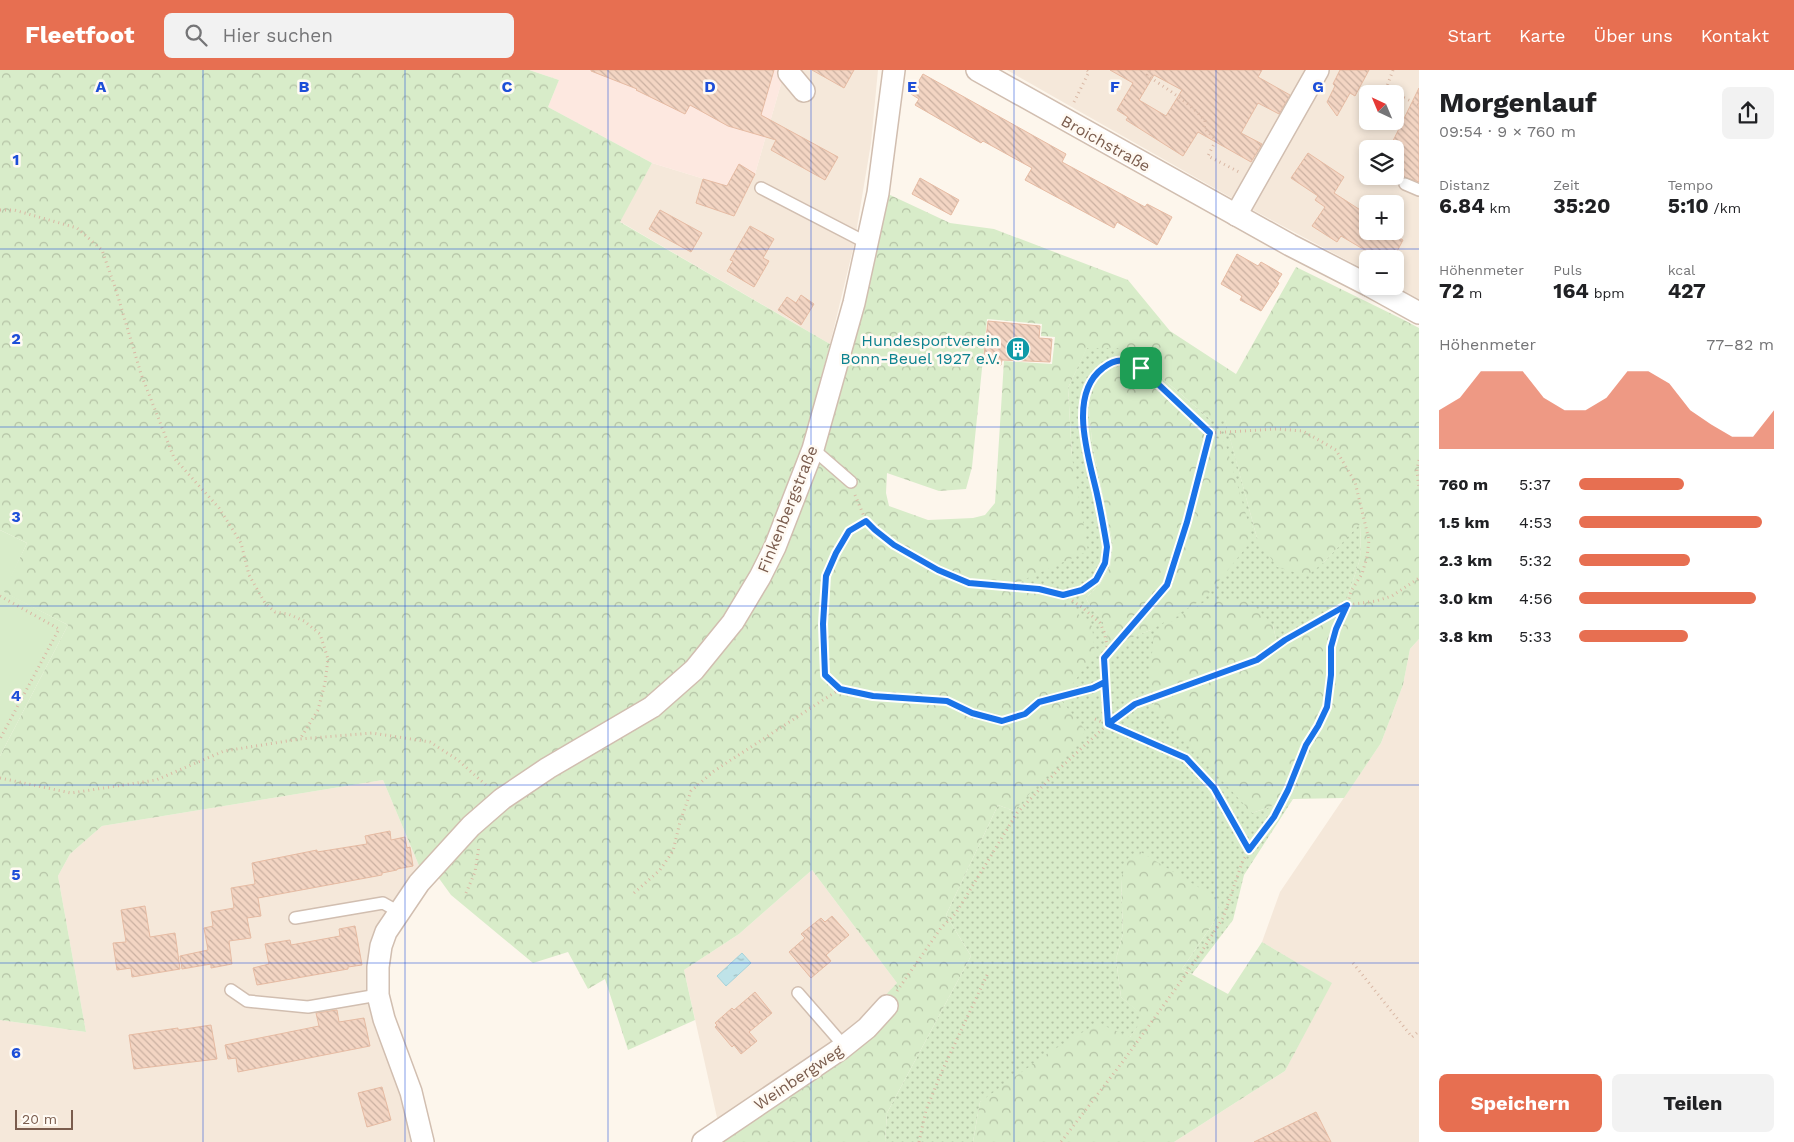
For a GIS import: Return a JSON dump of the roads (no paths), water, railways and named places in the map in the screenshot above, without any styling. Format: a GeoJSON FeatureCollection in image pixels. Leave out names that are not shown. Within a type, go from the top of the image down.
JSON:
{"type":"FeatureCollection","features":[{"type":"Feature","properties":{"kind":"street"},"geometry":{"type":"LineString","coordinates":[[790,70],[789,73],[804,91]]}},
{"type":"Feature","properties":{"kind":"street","name":"Finkenbergstraße"},"geometry":{"type":"LineString","coordinates":[[422,1142],[411,1092],[384,1018],[378,995],[378,966],[381,946],[386,932],[419,884],[471,826],[502,799],[548,768],[652,707],[694,670],[733,622],[760,577],[775,547],[813,449],[854,303],[878,193],[894,70]]}},
{"type":"Feature","properties":{"kind":"street","name":"Broichstraße"},"geometry":{"type":"LineString","coordinates":[[977,70],[1236,215],[1359,281]]}},
{"type":"Feature","properties":{"kind":"street"},"geometry":{"type":"LineString","coordinates":[[1236,215],[1318,70]]}},
{"type":"Feature","properties":{"kind":"street","name":"Broichstraße"},"geometry":{"type":"LineString","coordinates":[[1386,295],[1419,313]]}},
{"type":"Feature","properties":{"kind":"street","name":"Weinbergweg"},"geometry":{"type":"LineString","coordinates":[[703,1142],[845,1047],[888,1006]]}},
{"type":"Feature","properties":{"kind":"lane"},"geometry":{"type":"LineString","coordinates":[[1405,184],[1419,190]]}},
{"type":"Feature","properties":{"kind":"lane"},"geometry":{"type":"LineString","coordinates":[[761,188],[867,243]]}},
{"type":"Feature","properties":{"kind":"lane"},"geometry":{"type":"LineString","coordinates":[[813,449],[851,482]]}},
{"type":"Feature","properties":{"kind":"lane"},"geometry":{"type":"LineString","coordinates":[[295,918],[383,903],[399,912]]}},
{"type":"Feature","properties":{"kind":"lane"},"geometry":{"type":"LineString","coordinates":[[231,990],[247,1002],[308,1007],[378,995]]}},
{"type":"Feature","properties":{"kind":"lane"},"geometry":{"type":"LineString","coordinates":[[798,993],[845,1047]]}},
{"type":"Feature","properties":{"kind":"water"},"geometry":{"type":"Polygon","coordinates":[[[742,953],[751,963],[726,986],[717,976],[742,953]]]}},
{"type":"Feature","properties":{"kind":"place","name":"Hundesportverein Bonn-Beuel 1927 e.V."},"geometry":{"type":"Point","coordinates":[1018,349]}}]}
